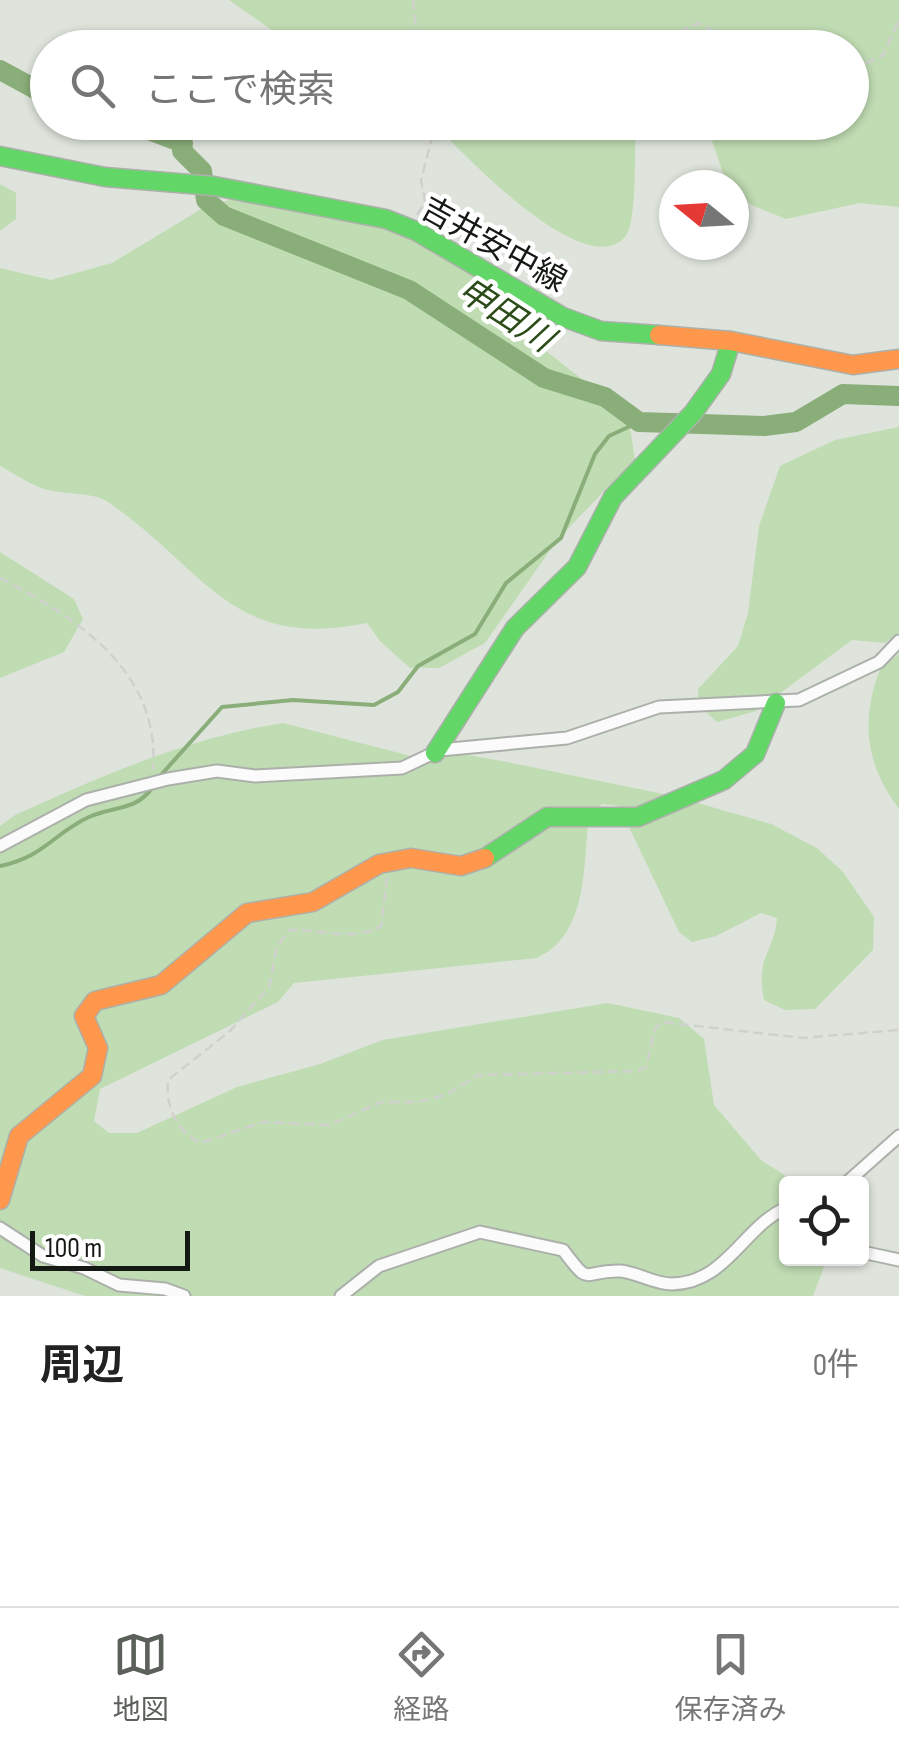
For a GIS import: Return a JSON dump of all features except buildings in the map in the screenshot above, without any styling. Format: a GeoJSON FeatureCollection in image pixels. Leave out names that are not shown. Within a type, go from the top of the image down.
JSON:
{"type":"FeatureCollection","features":[{"type":"Feature","properties":{"kind":"street","name":"吉井安中線"},"geometry":{"type":"LineString","coordinates":[[0,156],[105,177],[186,181],[401,225],[581,324],[601,331],[732,341],[853,365],[899,359]]}},
{"type":"Feature","properties":{"kind":"street"},"geometry":{"type":"LineString","coordinates":[[435,753],[514,628],[577,567],[614,497],[692,413],[721,374],[732,341]]}},
{"type":"Feature","properties":{"kind":"street"},"geometry":{"type":"LineString","coordinates":[[0,846],[86,800],[216,771],[255,776],[402,768],[462,746],[566,738],[659,707],[799,700],[879,662],[899,641]]}},
{"type":"Feature","properties":{"kind":"street"},"geometry":{"type":"LineString","coordinates":[[0,1200],[19,1136],[92,1076],[98,1048],[84,1016],[95,1001],[160,985],[258,907],[296,908],[313,902],[388,860],[412,857],[450,866],[472,865],[507,837],[549,816],[632,818],[741,775],[768,730],[776,703]]}},
{"type":"Feature","properties":{"kind":"street"},"geometry":{"type":"LineString","coordinates":[[854,1176],[899,1136]]}},
{"type":"Feature","properties":{"kind":"street"},"geometry":{"type":"LineString","coordinates":[[341,1296],[379,1266],[480,1232],[562,1250],[580,1274],[590,1278],[621,1271],[653,1282],[694,1282],[709,1275],[779,1213]]}},
{"type":"Feature","properties":{"kind":"street"},"geometry":{"type":"LineString","coordinates":[[0,1228],[43,1256],[84,1268],[119,1285],[165,1289],[184,1296]]}},
{"type":"Feature","properties":{"kind":"street"},"geometry":{"type":"LineString","coordinates":[[869,1254],[899,1260]]}},
{"type":"Feature","properties":{"kind":"path"},"geometry":{"type":"LineString","coordinates":[[413,0],[416,30]]}},
{"type":"Feature","properties":{"kind":"path"},"geometry":{"type":"LineString","coordinates":[[869,61],[883,54],[899,20]]}},
{"type":"Feature","properties":{"kind":"path"},"geometry":{"type":"LineString","coordinates":[[683,30],[698,23],[711,30]]}},
{"type":"Feature","properties":{"kind":"path"},"geometry":{"type":"LineString","coordinates":[[401,225],[422,212],[422,180],[432,140]]}},
{"type":"Feature","properties":{"kind":"path"},"geometry":{"type":"LineString","coordinates":[[0,578],[98,642],[134,680],[149,709],[155,750],[146,785]]}},
{"type":"Feature","properties":{"kind":"path"},"geometry":{"type":"LineString","coordinates":[[388,860],[381,926],[368,933],[346,935],[289,930],[277,947],[269,988],[230,1030],[168,1080],[166,1094],[174,1120],[189,1138],[202,1143],[263,1122],[328,1125],[356,1109],[382,1102],[418,1102],[448,1094],[478,1075],[638,1072],[646,1067],[655,1028],[662,1022],[802,1038],[899,1030]]}},
{"type":"Feature","properties":{"kind":"green space"},"geometry":{"type":"Polygon","coordinates":[[[229,0],[899,0],[899,207],[860,203],[786,219],[751,205],[749,170],[722,170],[712,140],[869,140],[869,30],[272,30],[229,0]]]}},
{"type":"Feature","properties":{"kind":"green space"},"geometry":{"type":"Polygon","coordinates":[[[450,140],[636,140],[629,229],[625,237],[606,246],[582,243],[524,208],[450,140]]]}},
{"type":"Feature","properties":{"kind":"green space"},"geometry":{"type":"Polygon","coordinates":[[[0,184],[16,193],[16,219],[0,231],[0,184]]]}},
{"type":"Feature","properties":{"kind":"green space"},"geometry":{"type":"Polygon","coordinates":[[[243,196],[338,213],[430,241],[475,278],[528,306],[537,344],[628,415],[635,459],[558,539],[485,643],[439,668],[410,668],[380,641],[367,623],[321,629],[283,625],[251,615],[223,598],[108,502],[42,488],[0,466],[0,268],[51,280],[112,263],[203,208],[243,196]]]}},
{"type":"Feature","properties":{"kind":"green space"},"geometry":{"type":"Polygon","coordinates":[[[899,427],[899,633],[885,643],[852,640],[756,711],[717,722],[698,705],[698,689],[738,646],[748,613],[759,526],[780,466],[835,440],[899,427]]]}},
{"type":"Feature","properties":{"kind":"green space"},"geometry":{"type":"Polygon","coordinates":[[[0,552],[74,599],[83,619],[64,652],[0,678],[0,552]]]}},
{"type":"Feature","properties":{"kind":"green space"},"geometry":{"type":"Polygon","coordinates":[[[899,654],[899,809],[873,758],[869,723],[881,667],[899,654]]]}},
{"type":"Feature","properties":{"kind":"green space"},"geometry":{"type":"Polygon","coordinates":[[[283,723],[419,758],[461,754],[502,761],[673,796],[771,824],[817,848],[843,872],[874,917],[873,950],[815,1009],[785,1010],[764,1000],[763,964],[777,918],[761,913],[716,936],[692,942],[679,932],[619,806],[602,804],[589,814],[584,876],[575,915],[554,947],[537,958],[294,983],[278,1002],[100,1089],[94,1121],[109,1133],[137,1133],[237,1087],[320,1064],[383,1040],[608,1003],[679,1018],[704,1039],[714,1105],[761,1160],[786,1176],[779,1176],[779,1266],[824,1266],[813,1296],[85,1296],[0,1268],[0,826],[15,815],[146,760],[283,723]]]}},
{"type":"Feature","properties":{"kind":"waterway","name":"申田川"},"geometry":{"type":"LineString","coordinates":[[0,70],[30,86]]}},
{"type":"Feature","properties":{"kind":"waterway","name":"申田川"},"geometry":{"type":"LineString","coordinates":[[175,140],[183,143],[182,151],[202,171],[206,200],[224,216],[409,290],[544,378],[605,397],[639,422],[764,426],[796,422],[843,394],[899,396]]}},
{"type":"Feature","properties":{"kind":"waterway"},"geometry":{"type":"LineString","coordinates":[[160,776],[222,707],[293,700],[374,705],[398,692],[418,666],[475,634],[506,583],[561,538],[595,454],[609,436],[639,422]]}},
{"type":"Feature","properties":{"kind":"waterway"},"geometry":{"type":"LineString","coordinates":[[0,866],[28,857],[89,817],[139,801],[152,788]]}},
{"type":"Feature","properties":{"kind":"traffic: fast"},"geometry":{"type":"LineString","coordinates":[[0,156],[105,177],[214,186],[386,219],[416,231],[563,317],[601,331],[659,335]]}},
{"type":"Feature","properties":{"kind":"traffic: fast"},"geometry":{"type":"LineString","coordinates":[[435,753],[515,628],[577,567],[613,497],[693,413],[721,374],[731,341]]}},
{"type":"Feature","properties":{"kind":"traffic: fast"},"geometry":{"type":"LineString","coordinates":[[485,858],[547,817],[638,817],[724,780],[755,754],[776,703]]}},
{"type":"Feature","properties":{"kind":"traffic: slow"},"geometry":{"type":"LineString","coordinates":[[659,335],[731,341],[853,365],[899,359]]}},
{"type":"Feature","properties":{"kind":"traffic: slow"},"geometry":{"type":"LineString","coordinates":[[0,1200],[19,1136],[92,1076],[98,1048],[84,1016],[95,1001],[161,985],[247,913],[313,902],[379,864],[411,858],[461,866],[485,858]]}}]}
